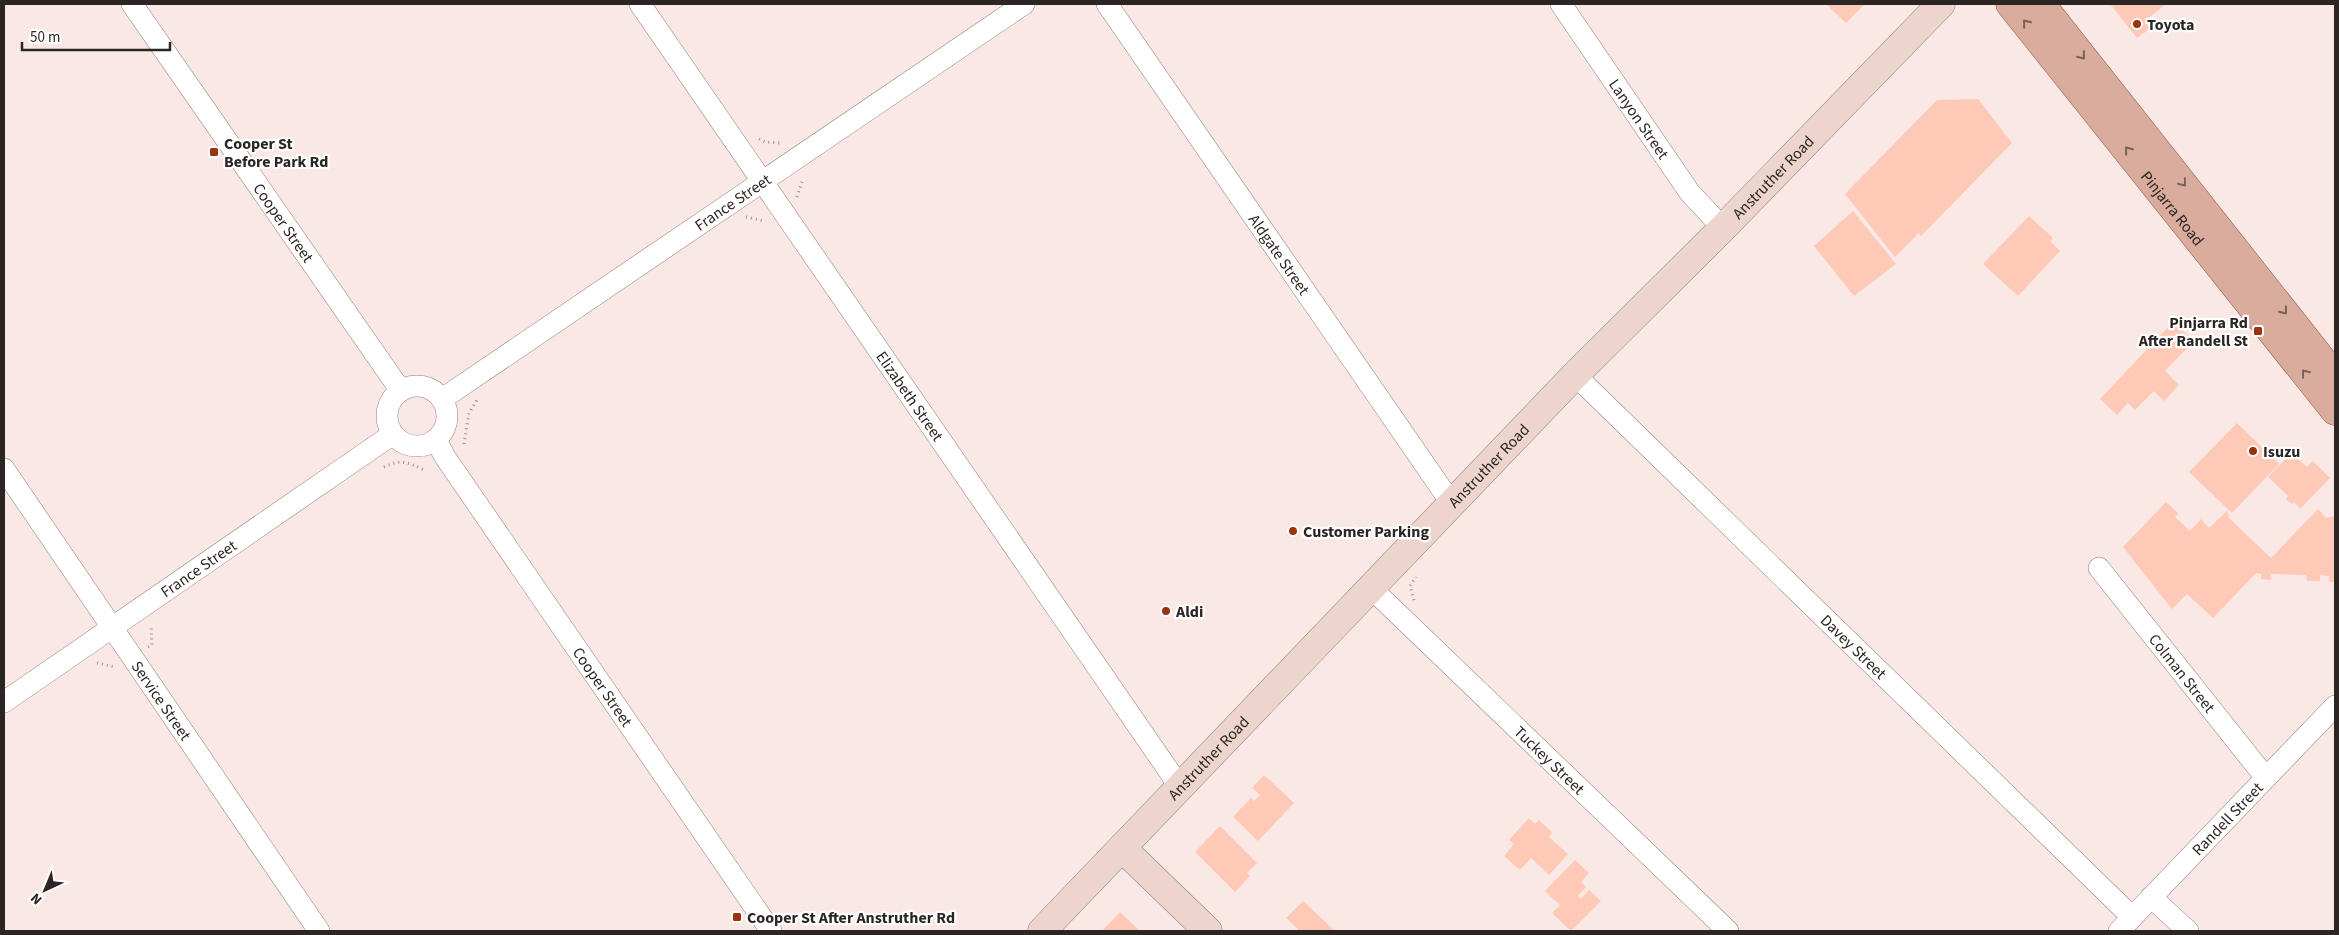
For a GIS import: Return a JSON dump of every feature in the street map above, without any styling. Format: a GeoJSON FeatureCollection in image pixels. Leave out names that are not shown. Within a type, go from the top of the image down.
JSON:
{"type":"FeatureCollection","features":[{"type":"Feature","properties":{"kind":"main road","name":"Anstruther Road"},"geometry":{"type":"LineString","coordinates":[[1042,931],[1575,375],[1723,228],[1940,4]]}},
{"type":"Feature","properties":{"kind":"main road","name":"Pinjarra Road"},"geometry":{"type":"LineString","coordinates":[[2010,4],[2335,411]]}},
{"type":"Feature","properties":{"kind":"main road","name":"Pinjarra Road"},"geometry":{"type":"LineString","coordinates":[[2041,4],[2335,376]]}},
{"type":"Feature","properties":{"kind":"main road"},"geometry":{"type":"LineString","coordinates":[[1122,848],[1208,931]]}},
{"type":"Feature","properties":{"kind":"street","name":"Cooper Street"},"geometry":{"type":"LineString","coordinates":[[132,4],[401,391]]}},
{"type":"Feature","properties":{"kind":"street","name":"Elizabeth Street"},"geometry":{"type":"LineString","coordinates":[[640,4],[1180,787]]}},
{"type":"Feature","properties":{"kind":"street","name":"France Street"},"geometry":{"type":"LineString","coordinates":[[442,399],[1024,4]]}},
{"type":"Feature","properties":{"kind":"street","name":"Aldgate Street"},"geometry":{"type":"LineString","coordinates":[[1107,4],[1452,504]]}},
{"type":"Feature","properties":{"kind":"street","name":"Lanyon Street"},"geometry":{"type":"LineString","coordinates":[[1561,4],[1690,192],[1723,228]]}},
{"type":"Feature","properties":{"kind":"street","name":"Davey Street"},"geometry":{"type":"LineString","coordinates":[[1575,375],[2126,924]]}},
{"type":"Feature","properties":{"kind":"street"},"geometry":{"type":"LineString","coordinates":[[410,388],[427,388],[442,399],[447,416],[446,425],[436,440],[418,446],[400,441],[393,434],[388,416],[389,406],[401,391],[410,388]]}},
{"type":"Feature","properties":{"kind":"street","name":"France Street"},"geometry":{"type":"LineString","coordinates":[[4,702],[393,434]]}},
{"type":"Feature","properties":{"kind":"street","name":"Cooper Street"},"geometry":{"type":"LineString","coordinates":[[436,440],[445,457],[771,931]]}},
{"type":"Feature","properties":{"kind":"street","name":"Service Street"},"geometry":{"type":"LineString","coordinates":[[4,469],[319,931]]}},
{"type":"Feature","properties":{"kind":"street","name":"Colman Street"},"geometry":{"type":"LineString","coordinates":[[2099,568],[2266,778]]}},
{"type":"Feature","properties":{"kind":"street","name":"Tuckey Street"},"geometry":{"type":"LineString","coordinates":[[1371,588],[1728,931]]}},
{"type":"Feature","properties":{"kind":"street","name":"Randell Street"},"geometry":{"type":"LineString","coordinates":[[2126,924],[2335,706]]}},
{"type":"Feature","properties":{"kind":"street"},"geometry":{"type":"LineString","coordinates":[[2152,897],[2188,931]]}},
{"type":"Feature","properties":{"kind":"path"},"geometry":{"type":"LineString","coordinates":[[744,217],[771,222],[796,203],[804,175],[782,144],[765,142],[756,138]]}},
{"type":"Feature","properties":{"kind":"path"},"geometry":{"type":"LineString","coordinates":[[464,444],[469,413],[483,393]]}},
{"type":"Feature","properties":{"kind":"building"},"geometry":{"type":"Polygon","coordinates":[[[1826,4],[1865,4],[1846,23],[1826,4]]]}},
{"type":"Feature","properties":{"kind":"building","name":"Toyota"},"geometry":{"type":"Polygon","coordinates":[[[2110,4],[2166,4],[2145,21],[2150,28],[2137,38],[2110,4]]]}},
{"type":"Feature","properties":{"kind":"building"},"geometry":{"type":"Polygon","coordinates":[[[1978,99],[2012,143],[1921,236],[1919,233],[1895,257],[1845,194],[1937,100],[1978,99]]]}},
{"type":"Feature","properties":{"kind":"building"},"geometry":{"type":"Polygon","coordinates":[[[1853,211],[1896,264],[1854,296],[1814,246],[1853,211]]]}},
{"type":"Feature","properties":{"kind":"building"},"geometry":{"type":"Polygon","coordinates":[[[2029,216],[2053,238],[2050,241],[2060,251],[2018,296],[1983,264],[2029,216]]]}},
{"type":"Feature","properties":{"kind":"building"},"geometry":{"type":"Polygon","coordinates":[[[2173,322],[2194,341],[2165,371],[2179,385],[2164,401],[2154,391],[2135,410],[2128,403],[2117,415],[2100,399],[2173,322]]]}},
{"type":"Feature","properties":{"kind":"building"},"geometry":{"type":"Polygon","coordinates":[[[2237,423],[2279,464],[2232,513],[2189,472],[2237,423]]]}},
{"type":"Feature","properties":{"kind":"building"},"geometry":{"type":"Polygon","coordinates":[[[2291,453],[2307,467],[2313,461],[2330,478],[2300,509],[2294,502],[2292,504],[2286,499],[2288,496],[2268,477],[2291,453]]]}},
{"type":"Feature","properties":{"kind":"building"},"geometry":{"type":"Polygon","coordinates":[[[2166,502],[2178,513],[2175,517],[2190,531],[2201,519],[2209,528],[2227,511],[2229,518],[2271,558],[2318,509],[2326,518],[2335,516],[2335,582],[2329,582],[2329,576],[2320,575],[2320,581],[2307,581],[2306,575],[2271,574],[2271,580],[2261,579],[2261,574],[2256,573],[2213,618],[2187,594],[2172,609],[2123,547],[2166,502]]]}},
{"type":"Feature","properties":{"kind":"building"},"geometry":{"type":"Polygon","coordinates":[[[1264,775],[1294,803],[1258,841],[1233,817],[1251,798],[1254,801],[1260,795],[1252,788],[1264,775]]]}},
{"type":"Feature","properties":{"kind":"building"},"geometry":{"type":"Polygon","coordinates":[[[1529,818],[1535,824],[1539,820],[1552,832],[1549,837],[1568,854],[1549,875],[1531,858],[1520,870],[1504,856],[1514,844],[1509,840],[1529,818]]]}},
{"type":"Feature","properties":{"kind":"building"},"geometry":{"type":"Polygon","coordinates":[[[1220,826],[1257,863],[1247,873],[1250,876],[1235,892],[1195,852],[1220,826]]]}},
{"type":"Feature","properties":{"kind":"building"},"geometry":{"type":"Polygon","coordinates":[[[1575,860],[1589,873],[1581,882],[1586,887],[1578,896],[1581,899],[1589,890],[1601,901],[1571,931],[1552,913],[1560,905],[1545,891],[1575,860]]]}},
{"type":"Feature","properties":{"kind":"building"},"geometry":{"type":"Polygon","coordinates":[[[1303,901],[1334,930],[1300,931],[1286,918],[1303,901]]]}},
{"type":"Feature","properties":{"kind":"building"},"geometry":{"type":"Polygon","coordinates":[[[1120,912],[1140,931],[1102,931],[1120,912]]]}},
{"type":"Feature","properties":{"kind":"place","name":"Toyota"},"geometry":{"type":"Point","coordinates":[2137,24]}},
{"type":"Feature","properties":{"kind":"place","name":"Cooper St Before Park Rd"},"geometry":{"type":"Point","coordinates":[214,152]}},
{"type":"Feature","properties":{"kind":"place","name":"Pinjarra Rd After Randell St"},"geometry":{"type":"Point","coordinates":[2258,331]}},
{"type":"Feature","properties":{"kind":"place","name":"Isuzu"},"geometry":{"type":"Point","coordinates":[2253,451]}},
{"type":"Feature","properties":{"kind":"place","name":"Customer Parking"},"geometry":{"type":"Point","coordinates":[1293,531]}},
{"type":"Feature","properties":{"kind":"place","name":"Aldi"},"geometry":{"type":"Point","coordinates":[1166,611]}},
{"type":"Feature","properties":{"kind":"place","name":"Cooper St After Anstruther Rd"},"geometry":{"type":"Point","coordinates":[737,917]}}]}
